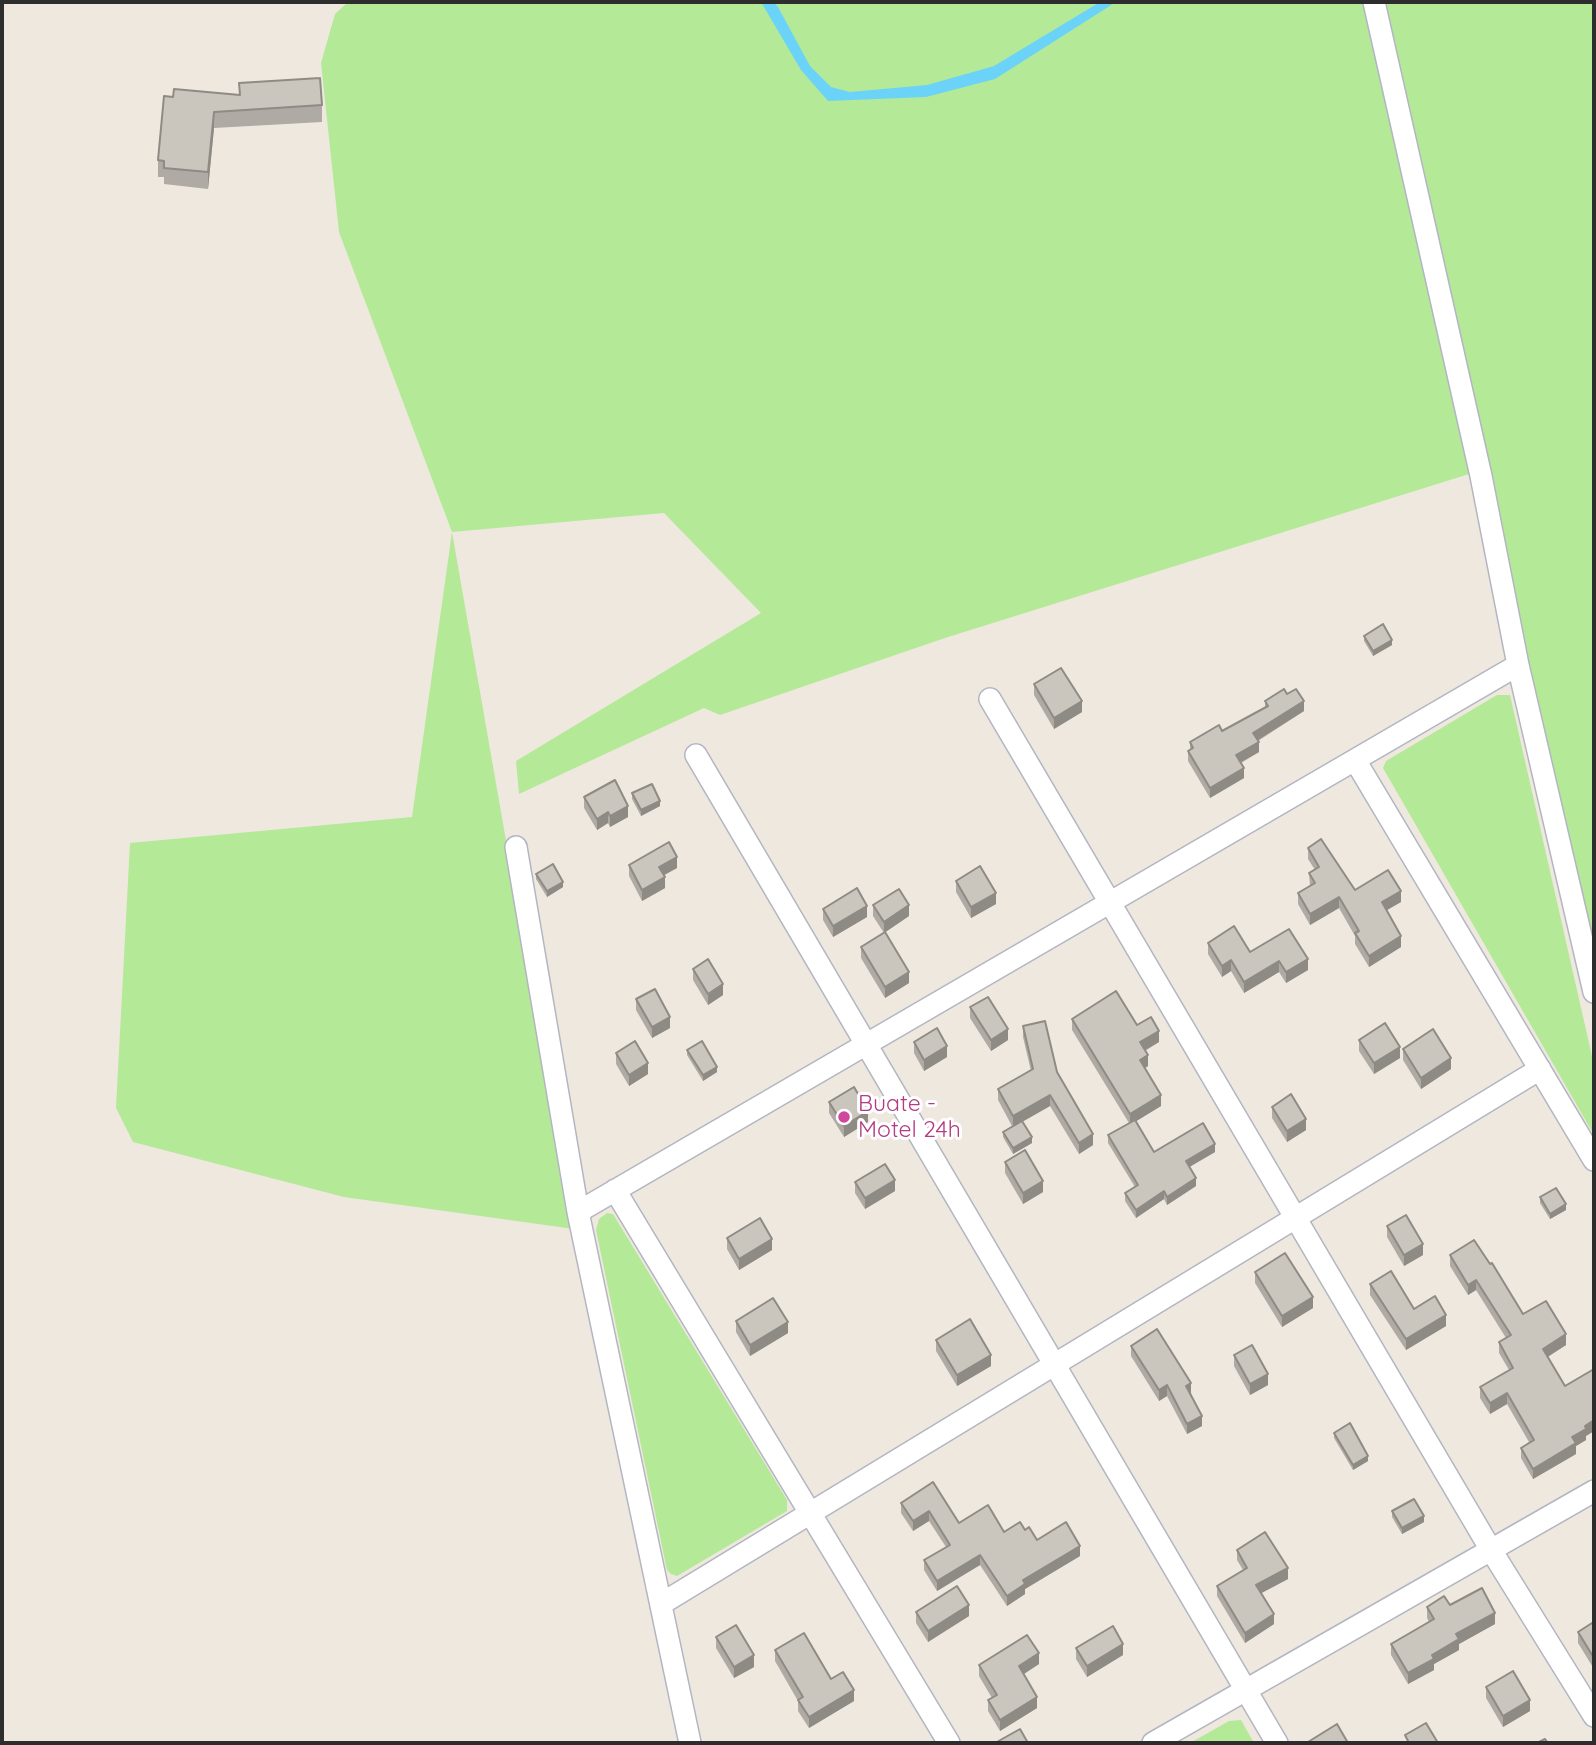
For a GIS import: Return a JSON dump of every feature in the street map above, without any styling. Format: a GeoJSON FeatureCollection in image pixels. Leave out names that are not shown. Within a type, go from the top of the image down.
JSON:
{"type":"FeatureCollection","features":[{"type":"Feature","properties":{"kind":"street"},"geometry":{"type":"LineString","coordinates":[[1374,2],[1481,476],[1518,665],[1594,992]]}},
{"type":"Feature","properties":{"kind":"street"},"geometry":{"type":"LineString","coordinates":[[578,1212],[1518,665]]}},
{"type":"Feature","properties":{"kind":"street"},"geometry":{"type":"LineString","coordinates":[[990,699],[1491,1550],[1594,1716]]}},
{"type":"Feature","properties":{"kind":"street"},"geometry":{"type":"LineString","coordinates":[[696,755],[1277,1743]]}},
{"type":"Feature","properties":{"kind":"street"},"geometry":{"type":"LineString","coordinates":[[1356,760],[1594,1160]]}},
{"type":"Feature","properties":{"kind":"street"},"geometry":{"type":"LineString","coordinates":[[516,847],[578,1212],[690,1743]]}},
{"type":"Feature","properties":{"kind":"street"},"geometry":{"type":"LineString","coordinates":[[661,1604],[1540,1069]]}},
{"type":"Feature","properties":{"kind":"street"},"geometry":{"type":"LineString","coordinates":[[615,1191],[949,1743]]}},
{"type":"Feature","properties":{"kind":"street"},"geometry":{"type":"LineString","coordinates":[[1153,1743],[1594,1491]]}},
{"type":"Feature","properties":{"kind":"green space"},"geometry":{"type":"Polygon","coordinates":[[[348,2],[1377,2],[1469,474],[945,638],[720,715],[704,708],[519,794],[516,761],[761,613],[664,513],[452,532],[339,232],[321,63],[335,14],[348,2]]]}},
{"type":"Feature","properties":{"kind":"green space"},"geometry":{"type":"Polygon","coordinates":[[[1381,2],[1594,2],[1594,957],[1528,668],[1381,2]]]}},
{"type":"Feature","properties":{"kind":"green space"},"geometry":{"type":"Polygon","coordinates":[[[452,532],[574,1229],[344,1197],[133,1142],[116,1108],[130,843],[412,817],[452,532]]]}},
{"type":"Feature","properties":{"kind":"green space"},"geometry":{"type":"Polygon","coordinates":[[[1497,695],[1510,695],[1594,1065],[1594,1135],[1383,768],[1386,761],[1497,695]]]}},
{"type":"Feature","properties":{"kind":"green space"},"geometry":{"type":"Polygon","coordinates":[[[607,1213],[613,1214],[787,1500],[787,1511],[677,1576],[667,1570],[596,1230],[599,1219],[607,1213]]]}},
{"type":"Feature","properties":{"kind":"green space"},"geometry":{"type":"Polygon","coordinates":[[[1241,1720],[1254,1743],[1190,1743],[1229,1721],[1241,1720]]]}},
{"type":"Feature","properties":{"kind":"water"},"geometry":{"type":"Polygon","coordinates":[[[761,2],[774,2],[778,7],[810,66],[831,87],[850,92],[927,85],[994,66],[1100,2],[1116,2],[995,79],[926,97],[828,101],[801,70],[761,2]]]}},
{"type":"Feature","properties":{"kind":"building"},"geometry":{"type":"Polygon","coordinates":[[[320,78],[322,105],[214,112],[208,172],[164,168],[164,161],[158,160],[164,96],[173,97],[174,89],[240,95],[239,83],[320,78]]]}},
{"type":"Feature","properties":{"kind":"building"},"geometry":{"type":"Polygon","coordinates":[[[1383,624],[1392,640],[1373,651],[1364,636],[1383,624]]]}},
{"type":"Feature","properties":{"kind":"building"},"geometry":{"type":"Polygon","coordinates":[[[1061,668],[1082,701],[1054,718],[1034,684],[1061,668]]]}},
{"type":"Feature","properties":{"kind":"building"},"geometry":{"type":"Polygon","coordinates":[[[1284,689],[1287,694],[1296,689],[1304,701],[1253,733],[1259,742],[1236,755],[1244,768],[1210,788],[1188,751],[1193,748],[1190,742],[1219,725],[1222,731],[1268,706],[1265,701],[1284,689]]]}},
{"type":"Feature","properties":{"kind":"building"},"geometry":{"type":"Polygon","coordinates":[[[615,780],[628,806],[610,816],[608,812],[597,819],[584,797],[615,780]]]}},
{"type":"Feature","properties":{"kind":"building"},"geometry":{"type":"Polygon","coordinates":[[[652,784],[660,801],[641,810],[632,793],[652,784]]]}},
{"type":"Feature","properties":{"kind":"building"},"geometry":{"type":"Polygon","coordinates":[[[1321,839],[1355,890],[1388,870],[1401,891],[1382,902],[1401,936],[1369,956],[1355,933],[1359,931],[1339,897],[1310,914],[1298,893],[1315,883],[1309,873],[1319,867],[1308,848],[1321,839]]]}},
{"type":"Feature","properties":{"kind":"building"},"geometry":{"type":"Polygon","coordinates":[[[669,842],[677,857],[659,867],[665,877],[642,890],[629,865],[669,842]]]}},
{"type":"Feature","properties":{"kind":"building"},"geometry":{"type":"Polygon","coordinates":[[[553,864],[563,882],[547,891],[536,874],[553,864]]]}},
{"type":"Feature","properties":{"kind":"building"},"geometry":{"type":"Polygon","coordinates":[[[980,866],[996,893],[971,907],[956,881],[980,866]]]}},
{"type":"Feature","properties":{"kind":"building"},"geometry":{"type":"Polygon","coordinates":[[[857,888],[867,906],[833,926],[823,909],[857,888]]]}},
{"type":"Feature","properties":{"kind":"building"},"geometry":{"type":"Polygon","coordinates":[[[899,889],[909,905],[884,922],[873,905],[899,889]]]}},
{"type":"Feature","properties":{"kind":"building"},"geometry":{"type":"Polygon","coordinates":[[[1234,926],[1250,952],[1289,929],[1308,959],[1286,972],[1279,961],[1244,982],[1231,960],[1222,966],[1208,943],[1234,926]]]}},
{"type":"Feature","properties":{"kind":"building"},"geometry":{"type":"Polygon","coordinates":[[[885,932],[909,972],[885,987],[861,947],[885,932]]]}},
{"type":"Feature","properties":{"kind":"building"},"geometry":{"type":"Polygon","coordinates":[[[708,959],[723,984],[708,994],[693,969],[708,959]]]}},
{"type":"Feature","properties":{"kind":"building"},"geometry":{"type":"Polygon","coordinates":[[[655,989],[670,1017],[652,1027],[636,999],[655,989]]]}},
{"type":"Feature","properties":{"kind":"building"},"geometry":{"type":"Polygon","coordinates":[[[1116,991],[1137,1025],[1151,1017],[1159,1031],[1140,1042],[1148,1055],[1140,1060],[1161,1095],[1130,1114],[1072,1019],[1116,991]]]}},
{"type":"Feature","properties":{"kind":"building"},"geometry":{"type":"Polygon","coordinates":[[[988,997],[1008,1029],[991,1040],[970,1007],[988,997]]]}},
{"type":"Feature","properties":{"kind":"building"},"geometry":{"type":"Polygon","coordinates":[[[1045,1021],[1057,1072],[1093,1134],[1079,1143],[1050,1095],[1013,1116],[998,1089],[1033,1069],[1023,1026],[1045,1021]]]}},
{"type":"Feature","properties":{"kind":"building"},"geometry":{"type":"Polygon","coordinates":[[[1385,1023],[1400,1047],[1374,1063],[1359,1040],[1385,1023]]]}},
{"type":"Feature","properties":{"kind":"building"},"geometry":{"type":"Polygon","coordinates":[[[937,1028],[947,1046],[924,1060],[914,1042],[937,1028]]]}},
{"type":"Feature","properties":{"kind":"building"},"geometry":{"type":"Polygon","coordinates":[[[1433,1029],[1451,1058],[1421,1078],[1403,1049],[1433,1029]]]}},
{"type":"Feature","properties":{"kind":"building"},"geometry":{"type":"Polygon","coordinates":[[[635,1041],[648,1063],[629,1075],[616,1053],[635,1041]]]}},
{"type":"Feature","properties":{"kind":"building"},"geometry":{"type":"Polygon","coordinates":[[[702,1041],[717,1067],[703,1075],[687,1050],[702,1041]]]}},
{"type":"Feature","properties":{"kind":"building"},"geometry":{"type":"Polygon","coordinates":[[[854,1087],[868,1111],[844,1126],[829,1102],[854,1087]]]}},
{"type":"Feature","properties":{"kind":"building"},"geometry":{"type":"Polygon","coordinates":[[[1291,1094],[1306,1119],[1287,1131],[1272,1107],[1291,1094]]]}},
{"type":"Feature","properties":{"kind":"building"},"geometry":{"type":"Polygon","coordinates":[[[1135,1120],[1154,1152],[1203,1123],[1215,1144],[1186,1161],[1196,1178],[1167,1197],[1164,1191],[1136,1210],[1125,1193],[1138,1185],[1108,1135],[1135,1120]]]}},
{"type":"Feature","properties":{"kind":"building"},"geometry":{"type":"Polygon","coordinates":[[[1022,1121],[1032,1137],[1013,1148],[1003,1132],[1022,1121]]]}},
{"type":"Feature","properties":{"kind":"building"},"geometry":{"type":"Polygon","coordinates":[[[1025,1150],[1043,1181],[1023,1193],[1005,1162],[1025,1150]]]}},
{"type":"Feature","properties":{"kind":"building"},"geometry":{"type":"Polygon","coordinates":[[[885,1164],[895,1180],[865,1198],[855,1182],[885,1164]]]}},
{"type":"Feature","properties":{"kind":"building"},"geometry":{"type":"Polygon","coordinates":[[[1556,1188],[1566,1204],[1550,1214],[1540,1197],[1556,1188]]]}},
{"type":"Feature","properties":{"kind":"building"},"geometry":{"type":"Polygon","coordinates":[[[1406,1215],[1423,1244],[1404,1255],[1387,1226],[1406,1215]]]}},
{"type":"Feature","properties":{"kind":"building"},"geometry":{"type":"Polygon","coordinates":[[[760,1218],[772,1239],[739,1259],[727,1238],[760,1218]]]}},
{"type":"Feature","properties":{"kind":"building"},"geometry":{"type":"Polygon","coordinates":[[[1474,1240],[1490,1264],[1492,1263],[1523,1314],[1546,1301],[1566,1334],[1543,1349],[1565,1386],[1594,1369],[1594,1420],[1585,1426],[1586,1429],[1572,1437],[1576,1443],[1533,1469],[1521,1448],[1534,1440],[1507,1393],[1490,1403],[1480,1387],[1513,1368],[1499,1342],[1511,1335],[1476,1280],[1468,1285],[1450,1255],[1474,1240]]]}},
{"type":"Feature","properties":{"kind":"building"},"geometry":{"type":"Polygon","coordinates":[[[1285,1253],[1313,1297],[1282,1316],[1255,1272],[1285,1253]]]}},
{"type":"Feature","properties":{"kind":"building"},"geometry":{"type":"Polygon","coordinates":[[[1391,1271],[1414,1309],[1435,1296],[1446,1315],[1406,1339],[1370,1284],[1391,1271]]]}},
{"type":"Feature","properties":{"kind":"building"},"geometry":{"type":"Polygon","coordinates":[[[773,1298],[788,1322],[750,1345],[736,1321],[773,1298]]]}},
{"type":"Feature","properties":{"kind":"building"},"geometry":{"type":"Polygon","coordinates":[[[970,1319],[991,1355],[957,1375],[936,1340],[970,1319]]]}},
{"type":"Feature","properties":{"kind":"building"},"geometry":{"type":"Polygon","coordinates":[[[1157,1329],[1191,1383],[1186,1386],[1202,1416],[1187,1424],[1167,1385],[1159,1390],[1131,1346],[1157,1329]]]}},
{"type":"Feature","properties":{"kind":"building"},"geometry":{"type":"Polygon","coordinates":[[[1252,1345],[1268,1374],[1250,1384],[1234,1355],[1252,1345]]]}},
{"type":"Feature","properties":{"kind":"building"},"geometry":{"type":"Polygon","coordinates":[[[1350,1423],[1368,1456],[1353,1465],[1334,1433],[1350,1423]]]}},
{"type":"Feature","properties":{"kind":"building"},"geometry":{"type":"Polygon","coordinates":[[[933,1482],[959,1523],[988,1505],[1004,1532],[1020,1522],[1025,1530],[1029,1527],[1037,1540],[1066,1522],[1080,1546],[1023,1580],[1025,1584],[1007,1596],[980,1555],[937,1581],[924,1560],[950,1545],[929,1511],[913,1521],[901,1503],[933,1482]]]}},
{"type":"Feature","properties":{"kind":"building"},"geometry":{"type":"Polygon","coordinates":[[[1414,1499],[1424,1516],[1402,1528],[1392,1511],[1414,1499]]]}},
{"type":"Feature","properties":{"kind":"building"},"geometry":{"type":"Polygon","coordinates":[[[1265,1532],[1288,1568],[1256,1585],[1274,1614],[1245,1633],[1217,1586],[1247,1568],[1237,1550],[1265,1532]]]}},
{"type":"Feature","properties":{"kind":"building"},"geometry":{"type":"Polygon","coordinates":[[[957,1586],[969,1605],[928,1631],[916,1612],[957,1586]]]}},
{"type":"Feature","properties":{"kind":"building"},"geometry":{"type":"Polygon","coordinates":[[[1482,1588],[1495,1613],[1456,1634],[1459,1639],[1432,1655],[1434,1659],[1408,1673],[1391,1644],[1434,1619],[1427,1607],[1444,1596],[1450,1605],[1482,1588]]]}},
{"type":"Feature","properties":{"kind":"building"},"geometry":{"type":"Polygon","coordinates":[[[1592,1623],[1594,1626],[1594,1658],[1578,1632],[1592,1623]]]}},
{"type":"Feature","properties":{"kind":"building"},"geometry":{"type":"Polygon","coordinates":[[[736,1625],[754,1655],[734,1667],[716,1637],[736,1625]]]}},
{"type":"Feature","properties":{"kind":"building"},"geometry":{"type":"Polygon","coordinates":[[[1113,1626],[1123,1644],[1087,1666],[1076,1648],[1113,1626]]]}},
{"type":"Feature","properties":{"kind":"building"},"geometry":{"type":"Polygon","coordinates":[[[804,1633],[831,1679],[843,1672],[854,1690],[809,1717],[798,1700],[803,1697],[775,1650],[804,1633]]]}},
{"type":"Feature","properties":{"kind":"building"},"geometry":{"type":"Polygon","coordinates":[[[1027,1635],[1039,1653],[1019,1666],[1037,1697],[1000,1720],[988,1700],[997,1695],[979,1665],[1027,1635]]]}},
{"type":"Feature","properties":{"kind":"building"},"geometry":{"type":"Polygon","coordinates":[[[1513,1671],[1530,1700],[1503,1716],[1486,1687],[1513,1671]]]}},
{"type":"Feature","properties":{"kind":"building"},"geometry":{"type":"Polygon","coordinates":[[[1426,1723],[1438,1743],[1409,1743],[1405,1735],[1426,1723]]]}},
{"type":"Feature","properties":{"kind":"building"},"geometry":{"type":"Polygon","coordinates":[[[1337,1724],[1348,1743],[1308,1742],[1337,1724]]]}},
{"type":"Feature","properties":{"kind":"building"},"geometry":{"type":"Polygon","coordinates":[[[1020,1729],[1028,1743],[995,1743],[1020,1729]]]}},
{"type":"Feature","properties":{"kind":"place","name":"Buate - Motel 24h"},"geometry":{"type":"Point","coordinates":[844,1117]}}]}
